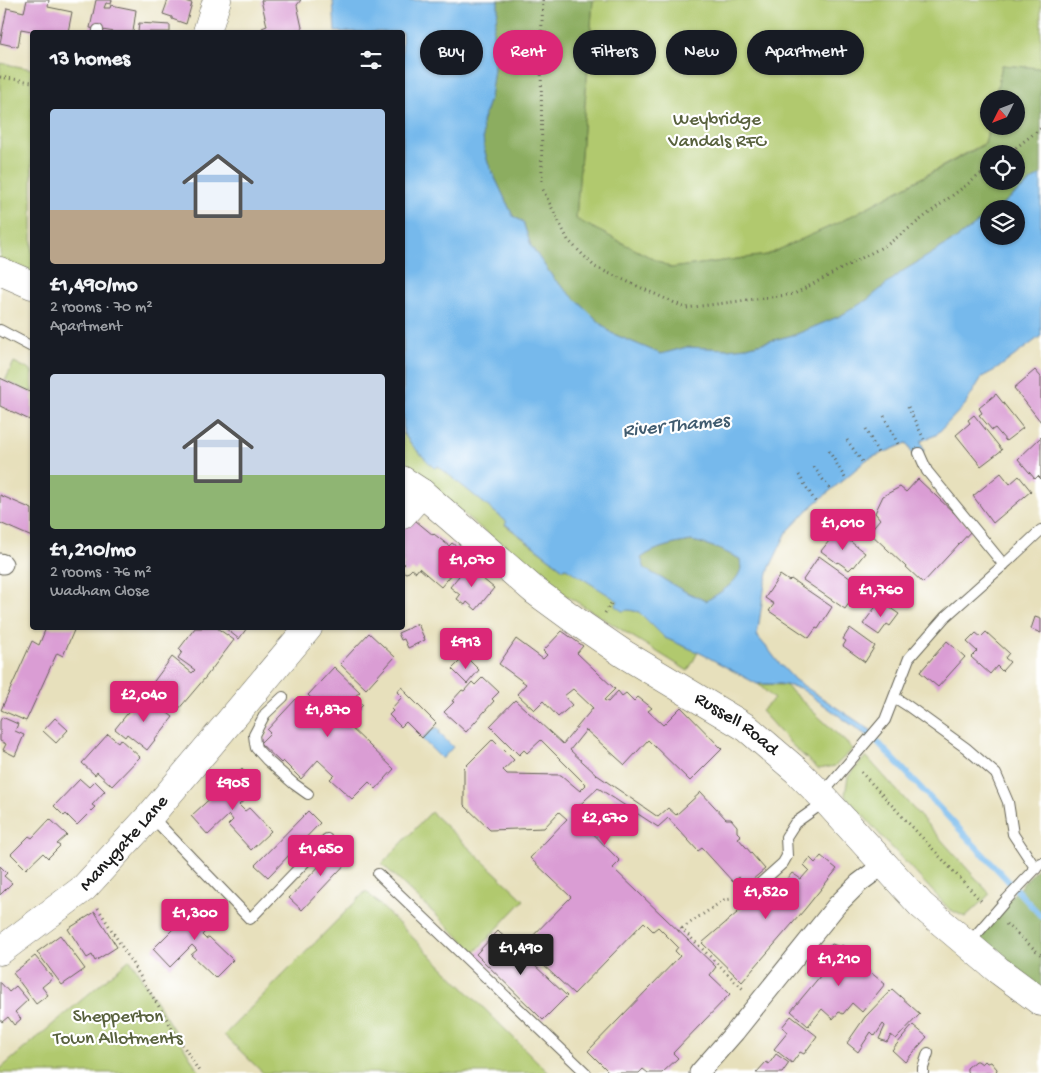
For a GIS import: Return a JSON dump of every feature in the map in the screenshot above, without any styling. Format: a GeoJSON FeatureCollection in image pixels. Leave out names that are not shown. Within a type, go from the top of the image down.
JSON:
{"type":"FeatureCollection","features":[{"type":"Feature","properties":{"kind":"main road"},"geometry":{"type":"LineString","coordinates":[[208,30],[217,0]]}},
{"type":"Feature","properties":{"kind":"main road"},"geometry":{"type":"LineString","coordinates":[[0,271],[30,284]]}},
{"type":"Feature","properties":{"kind":"main road"},"geometry":{"type":"LineString","coordinates":[[405,506],[412,486]]}},
{"type":"Feature","properties":{"kind":"main road","name":"Russell Road"},"geometry":{"type":"LineString","coordinates":[[412,486],[542,596],[576,621],[624,654],[747,728],[797,771],[921,905],[998,970],[1041,1002]]}},
{"type":"Feature","properties":{"kind":"main road","name":"Manygate Lane"},"geometry":{"type":"LineString","coordinates":[[0,951],[84,888],[150,816],[257,707],[307,630]]}},
{"type":"Feature","properties":{"kind":"street"},"geometry":{"type":"LineString","coordinates":[[699,1073],[735,1032],[837,905],[884,864]]}},
{"type":"Feature","properties":{"kind":"lane"},"geometry":{"type":"LineString","coordinates":[[0,330],[30,346]]}},
{"type":"Feature","properties":{"kind":"lane"},"geometry":{"type":"LineString","coordinates":[[918,453],[927,471],[1004,565]]}},
{"type":"Feature","properties":{"kind":"lane"},"geometry":{"type":"LineString","coordinates":[[744,897],[783,863],[787,856],[786,836],[795,823],[816,808],[851,760],[885,720],[909,658],[945,617],[1041,530]]}},
{"type":"Feature","properties":{"kind":"lane"},"geometry":{"type":"LineString","coordinates":[[283,697],[257,707],[254,735],[256,748],[294,784],[308,794]]}},
{"type":"Feature","properties":{"kind":"lane"},"geometry":{"type":"LineString","coordinates":[[894,697],[966,748],[996,774],[1008,802],[1013,834],[1038,866],[968,944]]}},
{"type":"Feature","properties":{"kind":"lane"},"geometry":{"type":"LineString","coordinates":[[150,816],[250,919],[328,839]]}},
{"type":"Feature","properties":{"kind":"lane"},"geometry":{"type":"LineString","coordinates":[[378,874],[586,1073]]}},
{"type":"Feature","properties":{"kind":"lane"},"geometry":{"type":"LineString","coordinates":[[924,1073],[923,1068],[928,1053]]}},
{"type":"Feature","properties":{"kind":"path"},"geometry":{"type":"LineString","coordinates":[[543,0],[541,43],[542,188],[568,240],[595,266],[686,308],[794,294],[888,244],[980,175]]}},
{"type":"Feature","properties":{"kind":"path"},"geometry":{"type":"LineString","coordinates":[[0,77],[30,82]]}},
{"type":"Feature","properties":{"kind":"path"},"geometry":{"type":"LineString","coordinates":[[1019,145],[1041,128]]}},
{"type":"Feature","properties":{"kind":"path"},"geometry":{"type":"LineString","coordinates":[[908,408],[924,440]]}},
{"type":"Feature","properties":{"kind":"path"},"geometry":{"type":"LineString","coordinates":[[884,416],[899,446]]}},
{"type":"Feature","properties":{"kind":"path"},"geometry":{"type":"LineString","coordinates":[[866,429],[879,455]]}},
{"type":"Feature","properties":{"kind":"path"},"geometry":{"type":"LineString","coordinates":[[848,440],[863,463]]}},
{"type":"Feature","properties":{"kind":"path"},"geometry":{"type":"LineString","coordinates":[[829,451],[845,478]]}},
{"type":"Feature","properties":{"kind":"path"},"geometry":{"type":"LineString","coordinates":[[814,467],[831,491]]}},
{"type":"Feature","properties":{"kind":"path"},"geometry":{"type":"LineString","coordinates":[[799,475],[816,503]]}},
{"type":"Feature","properties":{"kind":"path"},"geometry":{"type":"LineString","coordinates":[[851,760],[981,902],[1041,955]]}},
{"type":"Feature","properties":{"kind":"path"},"geometry":{"type":"LineString","coordinates":[[744,897],[724,900],[680,929],[748,994]]}},
{"type":"Feature","properties":{"kind":"path"},"geometry":{"type":"LineString","coordinates":[[97,905],[200,1073]]}},
{"type":"Feature","properties":{"kind":"green space"},"geometry":{"type":"Polygon","coordinates":[[[498,0],[593,0],[591,30],[573,30],[573,75],[587,75],[576,219],[671,268],[767,255],[840,222],[980,147],[980,190],[1020,190],[1008,200],[980,200],[980,221],[959,237],[903,271],[867,300],[840,316],[797,334],[747,347],[727,349],[687,347],[661,354],[611,333],[554,279],[531,246],[523,222],[513,216],[488,163],[484,148],[482,122],[490,98],[493,75],[563,75],[563,30],[493,30],[498,11],[498,0]]]}},
{"type":"Feature","properties":{"kind":"green space","name":"Weybridge Vandals RFC"},"geometry":{"type":"Polygon","coordinates":[[[593,0],[1041,0],[1041,68],[1002,65],[997,90],[980,90],[980,135],[987,135],[985,143],[840,222],[767,255],[671,268],[601,232],[592,231],[576,219],[587,75],[656,75],[656,30],[591,30],[593,0]]]}},
{"type":"Feature","properties":{"kind":"green space"},"geometry":{"type":"Polygon","coordinates":[[[0,63],[30,69],[30,273],[0,261],[0,63]]]}},
{"type":"Feature","properties":{"kind":"green space"},"geometry":{"type":"Polygon","coordinates":[[[1002,65],[1041,68],[1041,174],[1025,186],[1025,145],[983,145],[987,135],[1025,135],[1025,90],[997,90],[1002,65]]]}},
{"type":"Feature","properties":{"kind":"green space"},"geometry":{"type":"Polygon","coordinates":[[[14,362],[30,370],[30,392],[5,381],[14,362]]]}},
{"type":"Feature","properties":{"kind":"green space"},"geometry":{"type":"Polygon","coordinates":[[[405,437],[435,468],[437,465],[507,522],[505,525],[563,569],[566,568],[619,601],[629,610],[639,612],[665,638],[698,652],[688,671],[551,586],[423,481],[417,473],[405,465],[405,437]]]}},
{"type":"Feature","properties":{"kind":"green space"},"geometry":{"type":"Polygon","coordinates":[[[691,541],[710,546],[740,559],[741,568],[732,583],[706,601],[645,569],[641,558],[659,549],[691,541]]]}},
{"type":"Feature","properties":{"kind":"green space"},"geometry":{"type":"Polygon","coordinates":[[[758,684],[785,685],[853,749],[835,766],[818,769],[792,745],[761,711],[774,699],[758,684]]]}},
{"type":"Feature","properties":{"kind":"green space"},"geometry":{"type":"Polygon","coordinates":[[[866,756],[990,894],[965,917],[949,909],[845,795],[848,777],[866,756]]]}},
{"type":"Feature","properties":{"kind":"green space"},"geometry":{"type":"Polygon","coordinates":[[[431,812],[524,900],[475,952],[382,864],[431,812]]]}},
{"type":"Feature","properties":{"kind":"green space"},"geometry":{"type":"Polygon","coordinates":[[[1041,864],[1041,1002],[968,944],[1041,864]]]}},
{"type":"Feature","properties":{"kind":"green space"},"geometry":{"type":"Polygon","coordinates":[[[366,891],[549,1073],[263,1073],[224,1035],[366,891]]]}},
{"type":"Feature","properties":{"kind":"green space","name":"Shepperton Town Allotments"},"geometry":{"type":"Polygon","coordinates":[[[130,959],[200,1073],[0,1073],[0,1069],[130,959]]]}},
{"type":"Feature","properties":{"kind":"water","name":"River Thames"},"geometry":{"type":"Polygon","coordinates":[[[333,0],[498,0],[498,11],[493,30],[493,75],[490,98],[482,122],[484,148],[488,163],[513,216],[523,222],[531,246],[554,279],[611,333],[661,354],[687,347],[727,349],[747,347],[797,334],[840,316],[867,300],[903,271],[959,237],[980,221],[980,245],[1025,245],[1025,200],[1008,200],[1020,190],[1025,190],[1025,186],[1041,174],[1041,336],[997,369],[982,377],[965,405],[936,435],[921,441],[924,451],[913,456],[907,443],[866,460],[810,508],[787,532],[770,567],[765,584],[757,636],[795,680],[875,733],[870,738],[800,688],[780,684],[757,684],[702,654],[665,638],[639,612],[622,611],[615,606],[618,601],[566,568],[563,569],[505,524],[507,522],[438,466],[434,468],[405,436],[405,30],[335,30],[333,0]],[[691,541],[665,546],[641,558],[645,569],[706,601],[732,583],[741,568],[740,559],[716,548],[691,541]]]}},
{"type":"Feature","properties":{"kind":"water"},"geometry":{"type":"Polygon","coordinates":[[[437,727],[440,731],[439,733],[453,747],[442,759],[422,739],[437,727]]]}},
{"type":"Feature","properties":{"kind":"building"},"geometry":{"type":"Polygon","coordinates":[[[27,0],[49,0],[48,7],[72,12],[68,30],[21,29],[18,47],[0,43],[7,8],[24,12],[27,0]]]}},
{"type":"Feature","properties":{"kind":"building"},"geometry":{"type":"Polygon","coordinates":[[[96,0],[112,0],[111,4],[106,3],[104,8],[110,8],[111,5],[136,10],[133,30],[90,28],[96,0]]]}},
{"type":"Feature","properties":{"kind":"building"},"geometry":{"type":"Polygon","coordinates":[[[168,0],[192,3],[186,24],[163,14],[168,0]]]}},
{"type":"Feature","properties":{"kind":"building"},"geometry":{"type":"Polygon","coordinates":[[[261,0],[301,0],[297,5],[303,30],[262,30],[262,28],[267,26],[261,0]]]}},
{"type":"Feature","properties":{"kind":"building"},"geometry":{"type":"Polygon","coordinates":[[[139,23],[170,25],[170,30],[138,30],[139,23]]]}},
{"type":"Feature","properties":{"kind":"building"},"geometry":{"type":"Polygon","coordinates":[[[1035,370],[1041,377],[1041,422],[1014,388],[1035,370]]]}},
{"type":"Feature","properties":{"kind":"building"},"geometry":{"type":"Polygon","coordinates":[[[0,378],[30,392],[30,420],[0,406],[0,378]]]}},
{"type":"Feature","properties":{"kind":"building"},"geometry":{"type":"Polygon","coordinates":[[[996,394],[1023,428],[1006,441],[995,428],[992,430],[979,415],[982,413],[979,408],[996,394]]]}},
{"type":"Feature","properties":{"kind":"building"},"geometry":{"type":"Polygon","coordinates":[[[974,415],[1002,450],[981,466],[956,435],[970,423],[968,420],[974,415]]]}},
{"type":"Feature","properties":{"kind":"building"},"geometry":{"type":"Polygon","coordinates":[[[1041,437],[1041,479],[1038,476],[1035,479],[1018,459],[1041,437]]]}},
{"type":"Feature","properties":{"kind":"building"},"geometry":{"type":"Polygon","coordinates":[[[1001,473],[1010,484],[1019,476],[1031,491],[993,523],[973,496],[1001,473]]]}},
{"type":"Feature","properties":{"kind":"building"},"geometry":{"type":"Polygon","coordinates":[[[918,479],[972,530],[923,583],[869,532],[880,519],[875,513],[883,496],[900,487],[906,492],[918,479]]]}},
{"type":"Feature","properties":{"kind":"building"},"geometry":{"type":"Polygon","coordinates":[[[0,495],[30,508],[30,536],[0,523],[0,495]]]}},
{"type":"Feature","properties":{"kind":"building"},"geometry":{"type":"Polygon","coordinates":[[[410,516],[449,546],[452,543],[465,553],[462,557],[465,559],[441,587],[419,568],[416,572],[412,569],[405,572],[405,522],[410,516]]]}},
{"type":"Feature","properties":{"kind":"building"},"geometry":{"type":"Polygon","coordinates":[[[837,531],[865,553],[854,567],[849,570],[821,551],[837,531]]]}},
{"type":"Feature","properties":{"kind":"building"},"geometry":{"type":"Polygon","coordinates":[[[819,556],[861,586],[845,609],[803,580],[819,556]]]}},
{"type":"Feature","properties":{"kind":"building"},"geometry":{"type":"Polygon","coordinates":[[[467,566],[494,588],[476,610],[467,602],[465,605],[457,599],[460,595],[450,587],[467,566]]]}},
{"type":"Feature","properties":{"kind":"building"},"geometry":{"type":"Polygon","coordinates":[[[780,575],[789,581],[791,579],[832,607],[818,629],[816,628],[809,638],[769,611],[774,604],[765,598],[780,575]]]}},
{"type":"Feature","properties":{"kind":"building"},"geometry":{"type":"Polygon","coordinates":[[[880,601],[899,614],[890,626],[887,624],[879,635],[863,624],[880,601]]]}},
{"type":"Feature","properties":{"kind":"building"},"geometry":{"type":"Polygon","coordinates":[[[1035,617],[1041,619],[1041,633],[1031,629],[1035,617]]]}},
{"type":"Feature","properties":{"kind":"building"},"geometry":{"type":"Polygon","coordinates":[[[418,624],[425,640],[408,648],[404,639],[401,640],[398,633],[418,624]]]}},
{"type":"Feature","properties":{"kind":"building"},"geometry":{"type":"Polygon","coordinates":[[[850,628],[875,646],[865,662],[843,646],[846,641],[843,639],[850,628]]]}},
{"type":"Feature","properties":{"kind":"building"},"geometry":{"type":"Polygon","coordinates":[[[45,630],[74,630],[63,656],[57,653],[26,721],[1,710],[32,641],[39,645],[45,630]]]}},
{"type":"Feature","properties":{"kind":"building"},"geometry":{"type":"Polygon","coordinates":[[[193,630],[220,630],[234,640],[177,711],[149,688],[172,657],[192,673],[195,670],[178,658],[182,652],[179,649],[193,630]]]}},
{"type":"Feature","properties":{"kind":"building"},"geometry":{"type":"Polygon","coordinates":[[[228,630],[246,630],[239,639],[228,630]]]}},
{"type":"Feature","properties":{"kind":"building"},"geometry":{"type":"Polygon","coordinates":[[[562,631],[583,646],[577,653],[615,689],[604,700],[608,702],[618,691],[622,696],[626,693],[634,701],[638,697],[652,708],[648,711],[663,725],[681,707],[722,749],[690,781],[648,740],[625,765],[586,730],[570,750],[597,775],[658,817],[668,808],[676,815],[701,792],[726,819],[731,819],[737,826],[737,832],[741,836],[738,838],[765,869],[745,886],[739,877],[733,882],[702,848],[698,851],[668,818],[658,827],[598,788],[572,812],[620,861],[613,868],[716,967],[710,975],[730,994],[673,1053],[678,1058],[662,1073],[648,1073],[643,1069],[639,1073],[610,1073],[588,1051],[680,956],[675,951],[678,947],[658,927],[653,931],[644,922],[574,994],[523,946],[571,897],[530,858],[567,819],[559,812],[544,828],[490,830],[464,805],[464,768],[493,739],[514,760],[503,770],[507,774],[561,775],[580,791],[586,785],[541,740],[527,753],[524,750],[519,755],[490,726],[515,700],[563,744],[593,708],[573,689],[564,696],[572,705],[558,717],[543,701],[534,710],[517,694],[526,684],[499,664],[516,639],[543,659],[547,655],[543,651],[562,631]]]}},
{"type":"Feature","properties":{"kind":"building"},"geometry":{"type":"Polygon","coordinates":[[[986,632],[1009,653],[1005,658],[1010,662],[1002,671],[997,666],[990,674],[971,657],[977,651],[967,642],[976,633],[981,637],[986,632]]]}},
{"type":"Feature","properties":{"kind":"building"},"geometry":{"type":"Polygon","coordinates":[[[369,633],[395,657],[366,689],[340,664],[369,633]]]}},
{"type":"Feature","properties":{"kind":"building"},"geometry":{"type":"Polygon","coordinates":[[[947,641],[965,657],[938,687],[920,672],[947,641]]]}},
{"type":"Feature","properties":{"kind":"building"},"geometry":{"type":"Polygon","coordinates":[[[465,656],[479,670],[467,684],[452,669],[465,656]]]}},
{"type":"Feature","properties":{"kind":"building"},"geometry":{"type":"Polygon","coordinates":[[[334,667],[360,692],[354,697],[363,705],[346,723],[394,769],[376,789],[369,782],[352,799],[330,779],[334,775],[318,760],[301,779],[283,761],[281,763],[260,743],[270,733],[267,730],[296,699],[308,710],[315,702],[308,695],[334,667]]]}},
{"type":"Feature","properties":{"kind":"building"},"geometry":{"type":"Polygon","coordinates":[[[483,677],[499,692],[492,699],[494,701],[466,732],[444,712],[462,690],[464,691],[472,682],[475,685],[483,677]]]}},
{"type":"Feature","properties":{"kind":"building"},"geometry":{"type":"Polygon","coordinates":[[[401,687],[436,723],[422,738],[406,722],[401,727],[389,715],[393,711],[391,709],[402,697],[397,692],[401,687]]]}},
{"type":"Feature","properties":{"kind":"building"},"geometry":{"type":"Polygon","coordinates":[[[139,699],[147,705],[151,700],[173,717],[147,750],[127,734],[125,737],[115,729],[139,699]]]}},
{"type":"Feature","properties":{"kind":"building"},"geometry":{"type":"Polygon","coordinates":[[[2,717],[18,724],[15,731],[24,735],[15,756],[3,750],[6,744],[0,741],[0,721],[2,717]]]}},
{"type":"Feature","properties":{"kind":"building"},"geometry":{"type":"Polygon","coordinates":[[[55,718],[68,730],[56,743],[43,731],[55,718]]]}},
{"type":"Feature","properties":{"kind":"building"},"geometry":{"type":"Polygon","coordinates":[[[108,734],[118,742],[120,739],[140,757],[112,786],[97,772],[95,775],[82,763],[108,734]]]}},
{"type":"Feature","properties":{"kind":"building"},"geometry":{"type":"Polygon","coordinates":[[[242,769],[259,787],[239,805],[245,811],[249,808],[271,831],[251,850],[228,825],[233,820],[229,815],[208,835],[191,816],[242,769]]]}},
{"type":"Feature","properties":{"kind":"building"},"geometry":{"type":"Polygon","coordinates":[[[80,779],[89,787],[95,781],[105,791],[92,805],[95,807],[77,825],[54,806],[80,779]]]}},
{"type":"Feature","properties":{"kind":"building"},"geometry":{"type":"Polygon","coordinates":[[[308,811],[320,823],[268,877],[255,865],[308,811]]]}},
{"type":"Feature","properties":{"kind":"building"},"geometry":{"type":"Polygon","coordinates":[[[50,819],[67,835],[57,844],[60,846],[48,858],[43,853],[26,869],[11,854],[29,836],[32,838],[50,819]]]}},
{"type":"Feature","properties":{"kind":"building"},"geometry":{"type":"Polygon","coordinates":[[[340,844],[353,856],[302,910],[289,898],[340,844]]]}},
{"type":"Feature","properties":{"kind":"building"},"geometry":{"type":"Polygon","coordinates":[[[821,856],[837,869],[742,982],[702,943],[773,882],[788,895],[793,890],[784,883],[792,873],[801,879],[809,870],[804,865],[810,858],[815,863],[821,856]]]}},
{"type":"Feature","properties":{"kind":"building"},"geometry":{"type":"Polygon","coordinates":[[[0,866],[7,873],[4,876],[12,883],[0,895],[0,866]]]}},
{"type":"Feature","properties":{"kind":"building"},"geometry":{"type":"Polygon","coordinates":[[[202,900],[219,917],[202,935],[206,939],[209,937],[233,960],[215,978],[191,955],[197,950],[192,945],[170,967],[153,949],[202,900]]]}},
{"type":"Feature","properties":{"kind":"building"},"geometry":{"type":"Polygon","coordinates":[[[95,912],[117,947],[95,961],[92,955],[87,958],[68,929],[95,912]]]}},
{"type":"Feature","properties":{"kind":"building"},"geometry":{"type":"Polygon","coordinates":[[[498,931],[567,996],[543,1020],[476,954],[498,931]]]}},
{"type":"Feature","properties":{"kind":"building"},"geometry":{"type":"Polygon","coordinates":[[[60,935],[85,969],[62,985],[37,952],[60,935]]]}},
{"type":"Feature","properties":{"kind":"building"},"geometry":{"type":"Polygon","coordinates":[[[832,944],[840,947],[842,945],[862,962],[860,964],[885,984],[862,1012],[852,1003],[843,1014],[839,1012],[833,1019],[822,1009],[808,1026],[791,1011],[821,975],[819,973],[831,959],[828,957],[827,949],[832,944]]]}},
{"type":"Feature","properties":{"kind":"building"},"geometry":{"type":"Polygon","coordinates":[[[35,956],[53,978],[42,987],[48,995],[36,1004],[13,973],[35,956]]]}},
{"type":"Feature","properties":{"kind":"building"},"geometry":{"type":"Polygon","coordinates":[[[0,982],[9,992],[16,986],[28,1000],[15,1012],[21,1019],[14,1025],[8,1017],[2,1022],[0,1019],[0,982]]]}},
{"type":"Feature","properties":{"kind":"building"},"geometry":{"type":"Polygon","coordinates":[[[892,989],[920,1014],[896,1039],[891,1035],[887,1042],[879,1039],[885,1026],[883,1024],[875,1036],[871,1032],[858,1052],[847,1043],[865,1017],[892,989]]]}},
{"type":"Feature","properties":{"kind":"building"},"geometry":{"type":"Polygon","coordinates":[[[791,1016],[817,1036],[804,1054],[800,1052],[792,1063],[774,1049],[788,1032],[782,1027],[791,1016]]]}},
{"type":"Feature","properties":{"kind":"building"},"geometry":{"type":"Polygon","coordinates":[[[913,1025],[927,1037],[905,1062],[892,1050],[913,1025]]]}},
{"type":"Feature","properties":{"kind":"building"},"geometry":{"type":"Polygon","coordinates":[[[776,1054],[789,1063],[782,1073],[756,1073],[766,1062],[769,1064],[776,1054]]]}},
{"type":"Feature","properties":{"kind":"building"},"geometry":{"type":"Polygon","coordinates":[[[975,1061],[982,1064],[985,1061],[987,1063],[991,1062],[997,1069],[996,1073],[968,1073],[967,1068],[975,1061]]]}},
{"type":"Feature","properties":{"kind":"waterway"},"geometry":{"type":"LineString","coordinates":[[872,736],[1041,916]]}}]}
